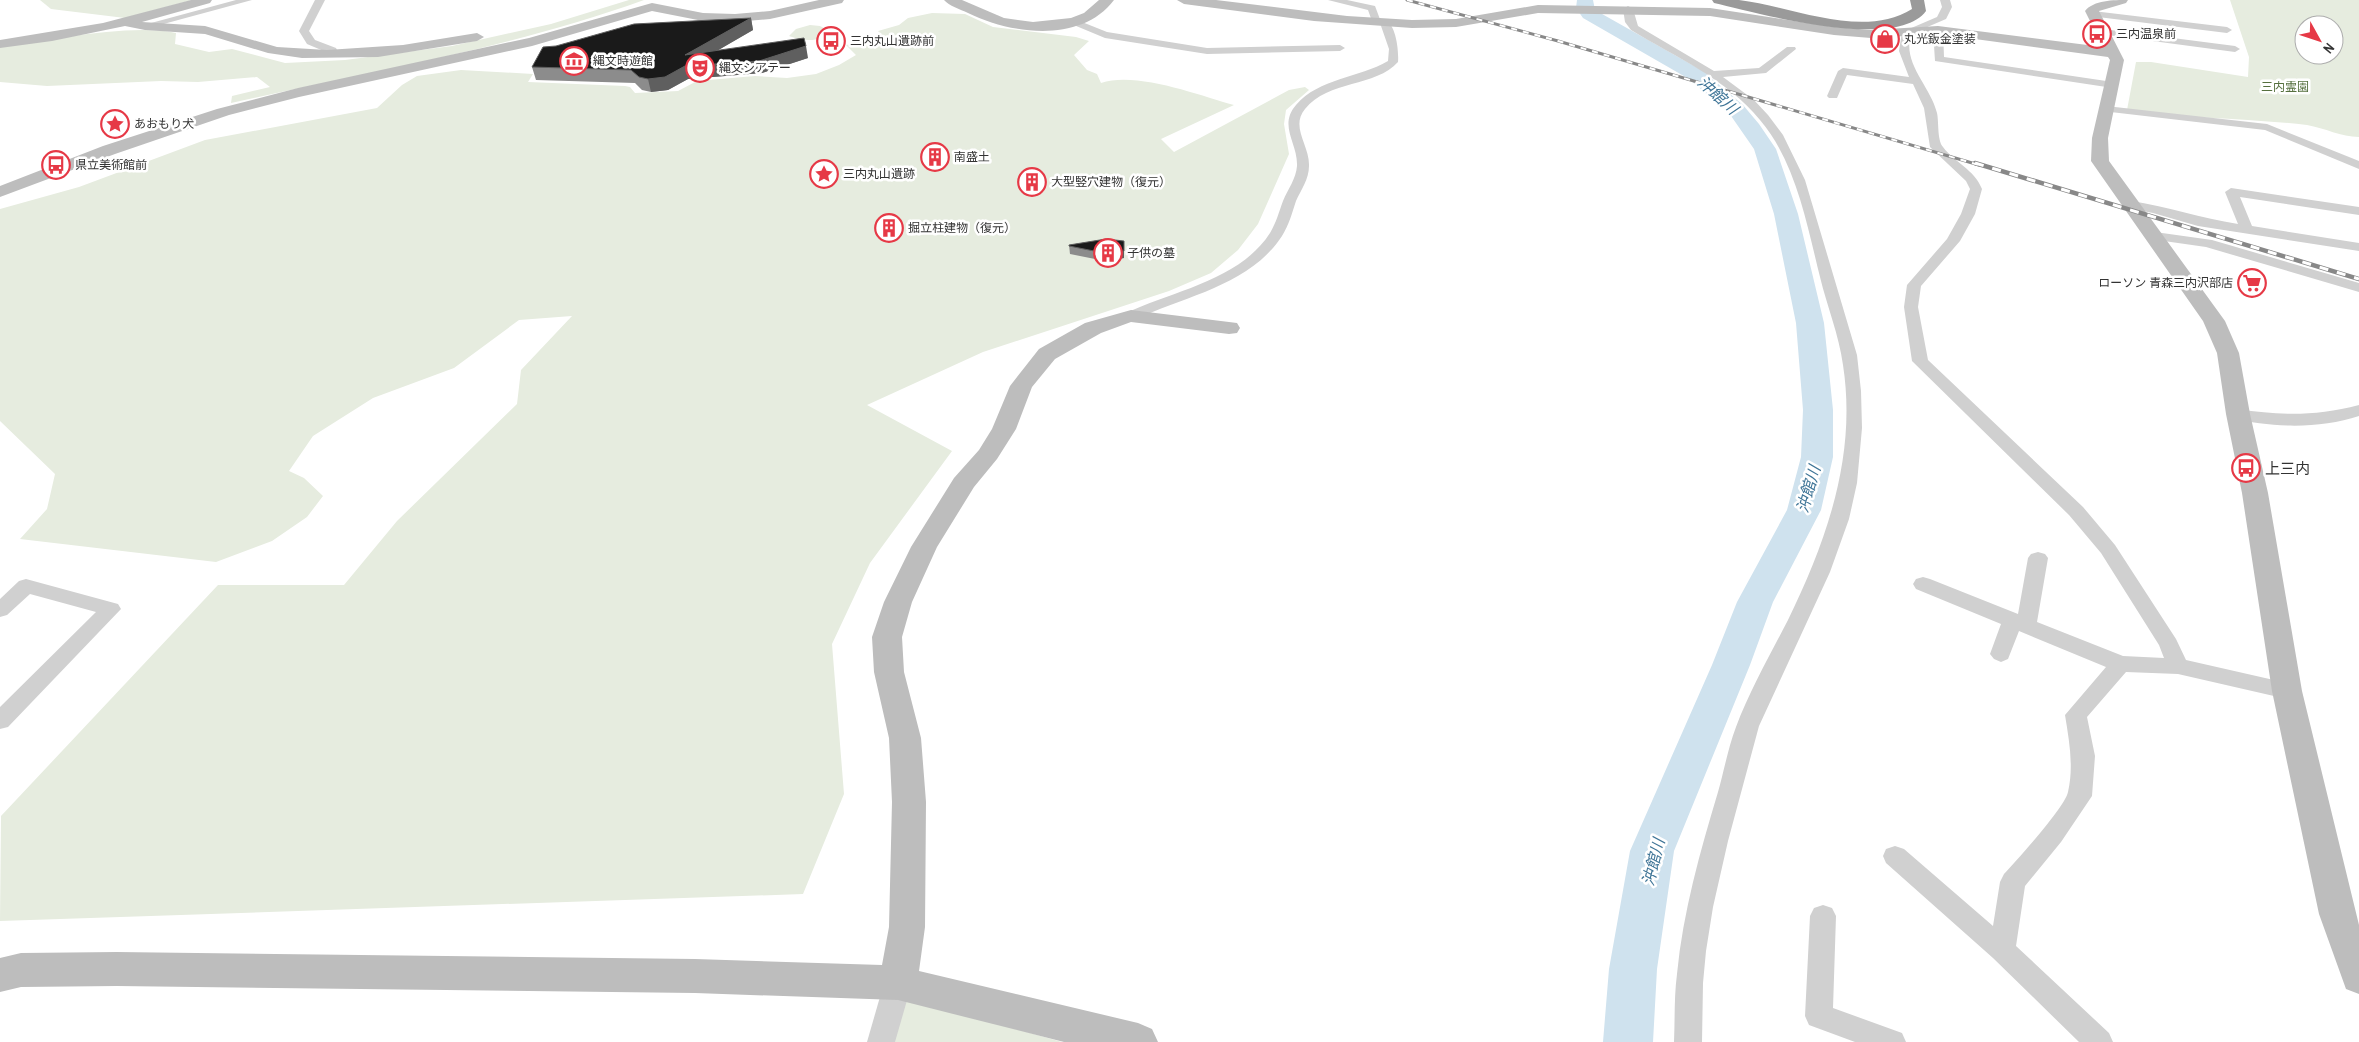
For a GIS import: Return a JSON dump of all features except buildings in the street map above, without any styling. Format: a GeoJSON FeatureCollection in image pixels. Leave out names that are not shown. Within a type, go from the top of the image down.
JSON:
{"type":"FeatureCollection","features":[{"type":"Feature","properties":{"kind":"highway"},"geometry":{"type":"LineString","coordinates":[[1719,0],[1809,20],[1862,26],[1895,24],[1907,20],[1919,11],[1917,0]]}},
{"type":"Feature","properties":{"kind":"highway"},"geometry":{"type":"LineString","coordinates":[[1777,0],[1788,8],[1802,14],[1840,21],[1862,22],[1894,19],[1906,14],[1910,8],[1908,0]]}},
{"type":"Feature","properties":{"kind":"street"},"geometry":{"type":"LineString","coordinates":[[0,44],[126,22],[205,0]]}},
{"type":"Feature","properties":{"kind":"street"},"geometry":{"type":"LineString","coordinates":[[146,26],[247,0]]}},
{"type":"Feature","properties":{"kind":"street"},"geometry":{"type":"LineString","coordinates":[[320,0],[304,31],[305,36],[311,43],[332,50],[330,54]]}},
{"type":"Feature","properties":{"kind":"street"},"geometry":{"type":"LineString","coordinates":[[0,192],[117,147],[223,112],[298,93],[532,42],[652,7],[668,0]]}},
{"type":"Feature","properties":{"kind":"street"},"geometry":{"type":"LineString","coordinates":[[652,7],[703,17],[735,18],[770,15],[837,0]]}},
{"type":"Feature","properties":{"kind":"street"},"geometry":{"type":"LineString","coordinates":[[951,0],[991,18],[1012,24],[1039,26],[1072,21],[1092,13],[1107,0]]}},
{"type":"Feature","properties":{"kind":"street"},"geometry":{"type":"LineString","coordinates":[[1184,0],[1381,23],[1456,23],[1516,11],[1557,9],[1622,9],[1733,15],[1852,33],[1907,32],[1936,27],[1956,32],[2114,53]]}},
{"type":"Feature","properties":{"kind":"street"},"geometry":{"type":"LineString","coordinates":[[881,1042],[898,982],[907,927],[909,802],[905,738],[890,672],[887,637],[898,602],[924,547],[963,483],[988,454],[1004,429],[1021,386],[1032,370],[1048,354],[1066,342],[1108,322],[1131,316],[1222,279],[1244,266],[1275,237],[1303,168],[1292,128],[1293,118],[1298,108],[1306,100],[1320,92],[1376,72],[1393,62],[1394,49],[1372,8],[1333,0]]}},
{"type":"Feature","properties":{"kind":"street"},"geometry":{"type":"LineString","coordinates":[[1944,0],[1947,7],[1945,14],[1936,27],[1939,59],[2112,85]]}},
{"type":"Feature","properties":{"kind":"street"},"geometry":{"type":"LineString","coordinates":[[2121,0],[2094,8],[2092,11],[2117,60],[2100,138],[2100,161],[2155,236],[2218,329],[2228,352],[2238,414],[2255,493],[2287,691],[2338,914],[2359,977]]}},
{"type":"Feature","properties":{"kind":"street"},"geometry":{"type":"LineString","coordinates":[[1622,9],[1634,28],[1714,74],[1750,102],[1766,119],[1781,140],[1790,160],[1818,242],[1852,371],[1853,452],[1850,482],[1837,528],[1824,562],[1748,728],[1711,856],[1698,910],[1690,976],[1688,1042]]}},
{"type":"Feature","properties":{"kind":"street"},"geometry":{"type":"LineString","coordinates":[[1072,21],[1110,37],[1206,50],[1340,48]]}},
{"type":"Feature","properties":{"kind":"street"},"geometry":{"type":"LineString","coordinates":[[126,22],[146,26],[206,30],[262,48],[330,54],[387,51],[427,46],[495,33]]}},
{"type":"Feature","properties":{"kind":"street"},"geometry":{"type":"LineString","coordinates":[[2098,22],[2227,30]]}},
{"type":"Feature","properties":{"kind":"street"},"geometry":{"type":"LineString","coordinates":[[2098,22],[2235,49]]}},
{"type":"Feature","properties":{"kind":"street"},"geometry":{"type":"LineString","coordinates":[[1907,32],[1902,41],[1903,52],[1930,107],[1936,147],[1972,178],[1976,189],[1968,214],[1953,241],[1914,285],[1912,307],[1920,361],[2076,511],[2108,548],[2169,644],[2178,666]]}},
{"type":"Feature","properties":{"kind":"street"},"geometry":{"type":"LineString","coordinates":[[1714,74],[1762,71],[1791,49]]}},
{"type":"Feature","properties":{"kind":"street"},"geometry":{"type":"LineString","coordinates":[[1833,96],[1843,72],[1917,81]]}},
{"type":"Feature","properties":{"kind":"street"},"geometry":{"type":"LineString","coordinates":[[2106,109],[2268,127],[2359,165]]}},
{"type":"Feature","properties":{"kind":"street"},"geometry":{"type":"LineString","coordinates":[[2247,230],[2232,192],[2359,211]]}},
{"type":"Feature","properties":{"kind":"street"},"geometry":{"type":"LineString","coordinates":[[2132,205],[2155,209],[2198,222],[2359,247]]}},
{"type":"Feature","properties":{"kind":"street"},"geometry":{"type":"LineString","coordinates":[[2155,236],[2207,243],[2359,288]]}},
{"type":"Feature","properties":{"kind":"street"},"geometry":{"type":"LineString","coordinates":[[1131,316],[1229,328]]}},
{"type":"Feature","properties":{"kind":"street"},"geometry":{"type":"LineString","coordinates":[[2238,414],[2272,419],[2308,419],[2359,410]]}},
{"type":"Feature","properties":{"kind":"street"},"geometry":{"type":"LineString","coordinates":[[2002,654],[2019,623],[2038,558]]}},
{"type":"Feature","properties":{"kind":"street"},"geometry":{"type":"LineString","coordinates":[[1923,584],[2120,664],[2178,666],[2287,691]]}},
{"type":"Feature","properties":{"kind":"street"},"geometry":{"type":"LineString","coordinates":[[0,610],[26,586],[111,609],[0,722]]}},
{"type":"Feature","properties":{"kind":"street"},"geometry":{"type":"LineString","coordinates":[[2002,950],[2013,882],[2052,835],[2080,796],[2083,756],[2076,715],[2120,664]]}},
{"type":"Feature","properties":{"kind":"street"},"geometry":{"type":"LineString","coordinates":[[1895,856],[2002,950],[2099,1042]]}},
{"type":"Feature","properties":{"kind":"street"},"geometry":{"type":"LineString","coordinates":[[1822,916],[1819,1016],[1892,1042]]}},
{"type":"Feature","properties":{"kind":"street"},"geometry":{"type":"LineString","coordinates":[[0,974],[21,970],[127,969],[695,976],[898,982],[1138,1042]]}},
{"type":"Feature","properties":{"kind":"green space"},"geometry":{"type":"Polygon","coordinates":[[[40,0],[192,0],[125,18],[51,9],[40,0]]]}},
{"type":"Feature","properties":{"kind":"green space"},"geometry":{"type":"Polygon","coordinates":[[[629,0],[644,0],[593,17],[491,46],[231,103],[232,96],[270,87],[257,77],[198,82],[161,81],[47,86],[0,82],[0,47],[89,34],[113,31],[157,30],[176,33],[175,44],[209,52],[232,49],[285,63],[345,60],[452,46],[551,24],[629,0]]]}},
{"type":"Feature","properties":{"kind":"green space","name":"三内霊園"},"geometry":{"type":"Polygon","coordinates":[[[2230,0],[2359,0],[2359,137],[2346,136],[2307,125],[2127,110],[2136,62],[2151,62],[2248,77],[2249,57],[2230,0]]]}},
{"type":"Feature","properties":{"kind":"green space"},"geometry":{"type":"Polygon","coordinates":[[[932,13],[965,14],[993,27],[1076,37],[1089,41],[1074,55],[1087,70],[1097,74],[1101,83],[1115,80],[1149,82],[1185,90],[1234,105],[1161,139],[1174,152],[1289,90],[1305,87],[1309,90],[1286,110],[1284,124],[1289,154],[1258,224],[1238,250],[1211,273],[1169,291],[983,352],[867,405],[952,451],[870,563],[832,644],[844,794],[803,894],[0,921],[1,816],[218,585],[344,585],[397,521],[517,404],[521,370],[572,316],[519,320],[454,368],[373,398],[313,436],[289,471],[304,478],[323,496],[307,517],[272,541],[216,562],[20,539],[47,509],[55,474],[0,421],[0,209],[79,187],[205,140],[377,108],[402,85],[417,76],[461,70],[533,74],[528,82],[625,86],[630,87],[635,93],[678,91],[697,81],[755,76],[787,78],[816,74],[839,65],[856,55],[846,45],[884,38],[878,31],[899,25],[908,18],[932,13]]]}},
{"type":"Feature","properties":{"kind":"green space"},"geometry":{"type":"Polygon","coordinates":[[[810,25],[820,26],[831,32],[822,38],[811,40],[789,36],[796,29],[810,25]]]}},
{"type":"Feature","properties":{"kind":"green space"},"geometry":{"type":"Polygon","coordinates":[[[905,998],[1062,1042],[893,1042],[905,998]]]}},
{"type":"Feature","properties":{"kind":"waterway","name":"沖館川"},"geometry":{"type":"LineString","coordinates":[[1585,0],[1585,8],[1589,14],[1696,75],[1736,109],[1752,128],[1765,149],[1786,214],[1810,323],[1818,410],[1817,457],[1804,510],[1755,602],[1731,665],[1652,851],[1633,969],[1628,1042]]}},
{"type":"Feature","properties":{"kind":"railway"},"geometry":{"type":"LineString","coordinates":[[1407,0],[1558,41],[1979,165]]}},
{"type":"Feature","properties":{"kind":"railway"},"geometry":{"type":"LineString","coordinates":[[1975,163],[2359,279]]}},
{"type":"Feature","properties":{"kind":"place","name":"三内温泉前"},"geometry":{"type":"Point","coordinates":[2097,34]}},
{"type":"Feature","properties":{"kind":"place","name":"丸光鈑金塗装"},"geometry":{"type":"Point","coordinates":[1885,39]}},
{"type":"Feature","properties":{"kind":"place","name":"三内丸山遺跡前"},"geometry":{"type":"Point","coordinates":[831,41]}},
{"type":"Feature","properties":{"kind":"place","name":"縄文時遊館"},"geometry":{"type":"Point","coordinates":[574,61]}},
{"type":"Feature","properties":{"kind":"place","name":"縄文シアテー"},"geometry":{"type":"Point","coordinates":[700,68]}},
{"type":"Feature","properties":{"kind":"place","name":"あおもり犬"},"geometry":{"type":"Point","coordinates":[115,124]}},
{"type":"Feature","properties":{"kind":"place","name":"南盛土"},"geometry":{"type":"Point","coordinates":[935,157]}},
{"type":"Feature","properties":{"kind":"place","name":"県立美術館前"},"geometry":{"type":"Point","coordinates":[56,165]}},
{"type":"Feature","properties":{"kind":"place","name":"三内丸山遺跡"},"geometry":{"type":"Point","coordinates":[824,174]}},
{"type":"Feature","properties":{"kind":"place","name":"大型竪穴建物（復元）"},"geometry":{"type":"Point","coordinates":[1032,182]}},
{"type":"Feature","properties":{"kind":"place","name":"掘立柱建物（復元）"},"geometry":{"type":"Point","coordinates":[889,228]}},
{"type":"Feature","properties":{"kind":"place","name":"子供の墓"},"geometry":{"type":"Point","coordinates":[1108,253]}},
{"type":"Feature","properties":{"kind":"place","name":"ローソン 青森三内沢部店"},"geometry":{"type":"Point","coordinates":[2252,283]}},
{"type":"Feature","properties":{"kind":"place","name":"上三内"},"geometry":{"type":"Point","coordinates":[2246,468]}}]}
